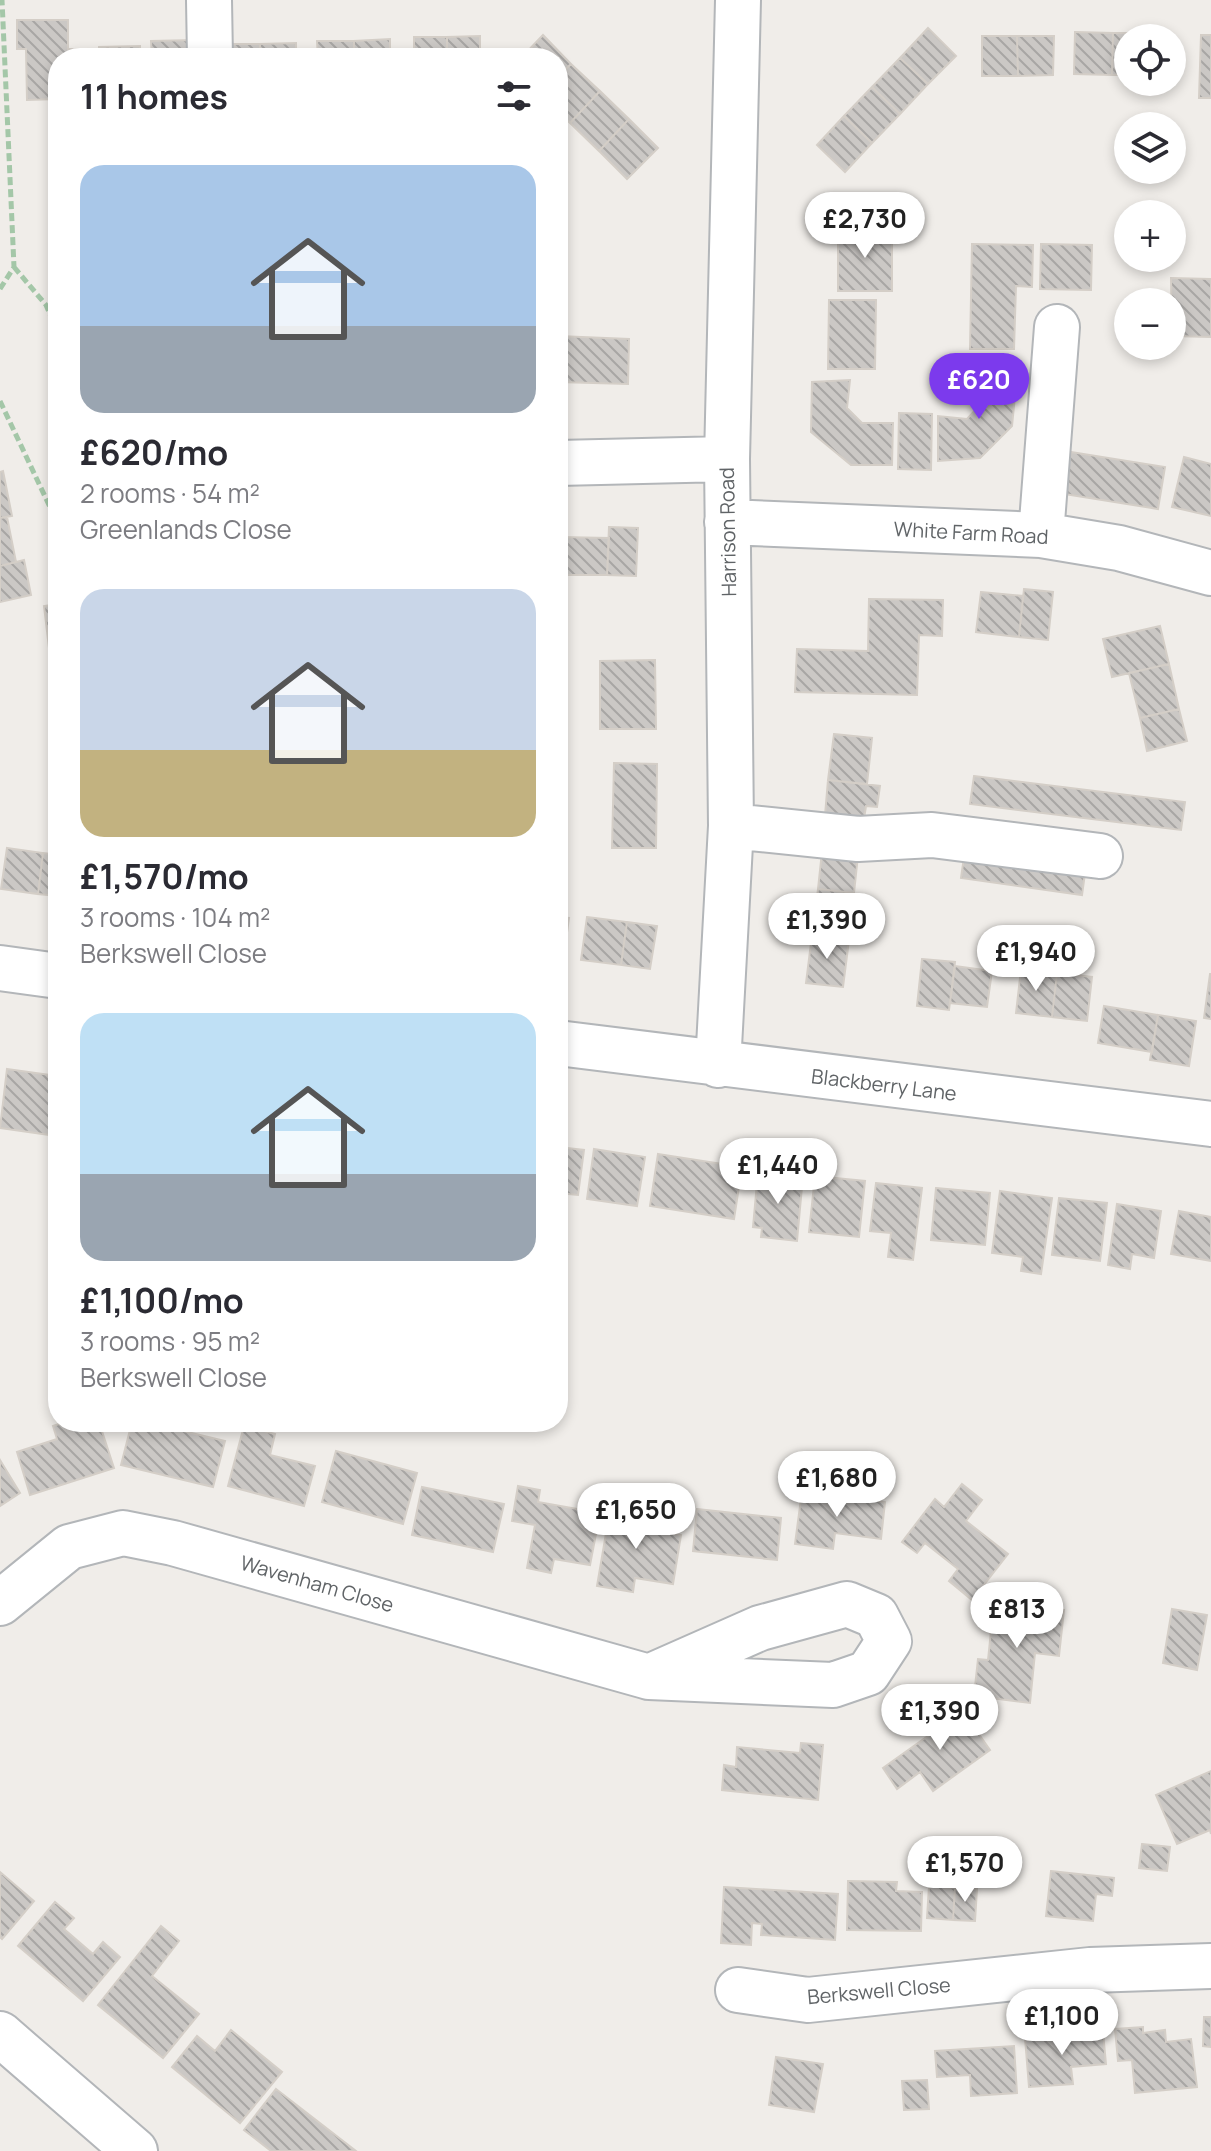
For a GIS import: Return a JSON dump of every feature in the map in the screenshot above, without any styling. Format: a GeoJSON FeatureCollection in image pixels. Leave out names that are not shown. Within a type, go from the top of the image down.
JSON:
{"type":"FeatureCollection","features":[{"type":"Feature","properties":{"kind":"street"},"geometry":{"type":"LineString","coordinates":[[209,0],[210,48]]}},
{"type":"Feature","properties":{"kind":"street","name":"Harrison Road"},"geometry":{"type":"LineString","coordinates":[[718,1065],[731,826],[727,459],[738,0]]}},
{"type":"Feature","properties":{"kind":"street"},"geometry":{"type":"LineString","coordinates":[[1041,535],[1057,327]]}},
{"type":"Feature","properties":{"kind":"street"},"geometry":{"type":"LineString","coordinates":[[568,463],[727,459]]}},
{"type":"Feature","properties":{"kind":"street","name":"White Farm Road"},"geometry":{"type":"LineString","coordinates":[[727,522],[1041,535],[1119,548],[1211,573]]}},
{"type":"Feature","properties":{"kind":"street"},"geometry":{"type":"LineString","coordinates":[[731,826],[858,839],[932,835],[1100,856]]}},
{"type":"Feature","properties":{"kind":"street"},"geometry":{"type":"LineString","coordinates":[[0,968],[48,975]]}},
{"type":"Feature","properties":{"kind":"street","name":"Blackberry Lane"},"geometry":{"type":"LineString","coordinates":[[568,1044],[1211,1124]]}},
{"type":"Feature","properties":{"kind":"street","name":"Wavenham Close"},"geometry":{"type":"LineString","coordinates":[[0,1603],[69,1547],[123,1533],[173,1543],[649,1677]]}},
{"type":"Feature","properties":{"kind":"street","name":"Berkswell Close"},"geometry":{"type":"LineString","coordinates":[[738,1990],[808,2000],[1090,1970],[1211,1966]]}},
{"type":"Feature","properties":{"kind":"street"},"geometry":{"type":"LineString","coordinates":[[0,2034],[135,2151]]}},
{"type":"Feature","properties":{"kind":"path"},"geometry":{"type":"LineString","coordinates":[[0,289],[14,267],[2,0]]}},
{"type":"Feature","properties":{"kind":"path"},"geometry":{"type":"LineString","coordinates":[[14,267],[48,310]]}},
{"type":"Feature","properties":{"kind":"path"},"geometry":{"type":"LineString","coordinates":[[0,401],[48,503]]}},
{"type":"Feature","properties":{"kind":"building"},"geometry":{"type":"Polygon","coordinates":[[[17,20],[68,20],[68,48],[48,48],[48,99],[27,100],[26,49],[17,49],[17,20]]]}},
{"type":"Feature","properties":{"kind":"building"},"geometry":{"type":"Polygon","coordinates":[[[928,28],[956,56],[928,84],[900,58],[928,28]]]}},
{"type":"Feature","properties":{"kind":"building"},"geometry":{"type":"Polygon","coordinates":[[[1075,32],[1113,33],[1112,75],[1074,74],[1075,32]]]}},
{"type":"Feature","properties":{"kind":"building"},"geometry":{"type":"Polygon","coordinates":[[[1113,33],[1114,33],[1114,75],[1113,33]]]}},
{"type":"Feature","properties":{"kind":"building"},"geometry":{"type":"Polygon","coordinates":[[[543,35],[556,48],[531,48],[543,35]]]}},
{"type":"Feature","properties":{"kind":"building"},"geometry":{"type":"Polygon","coordinates":[[[1201,35],[1211,35],[1211,98],[1199,98],[1201,35]]]}},
{"type":"Feature","properties":{"kind":"building"},"geometry":{"type":"Polygon","coordinates":[[[480,36],[480,48],[447,48],[447,37],[480,36]]]}},
{"type":"Feature","properties":{"kind":"building"},"geometry":{"type":"Polygon","coordinates":[[[982,36],[1017,36],[1018,76],[982,76],[982,36]]]}},
{"type":"Feature","properties":{"kind":"building"},"geometry":{"type":"Polygon","coordinates":[[[1017,36],[1054,36],[1053,75],[1018,76],[1017,36]]]}},
{"type":"Feature","properties":{"kind":"building"},"geometry":{"type":"Polygon","coordinates":[[[414,37],[447,37],[447,48],[414,48],[414,37]]]}},
{"type":"Feature","properties":{"kind":"building"},"geometry":{"type":"Polygon","coordinates":[[[390,39],[390,48],[354,48],[354,41],[390,39]]]}},
{"type":"Feature","properties":{"kind":"building"},"geometry":{"type":"Polygon","coordinates":[[[194,40],[194,48],[151,48],[151,41],[194,40]]]}},
{"type":"Feature","properties":{"kind":"building"},"geometry":{"type":"Polygon","coordinates":[[[317,41],[354,41],[354,48],[317,48],[317,41]]]}},
{"type":"Feature","properties":{"kind":"building"},"geometry":{"type":"Polygon","coordinates":[[[296,43],[296,48],[260,48],[260,44],[296,43]]]}},
{"type":"Feature","properties":{"kind":"building"},"geometry":{"type":"Polygon","coordinates":[[[224,44],[260,44],[260,48],[224,48],[224,44]]]}},
{"type":"Feature","properties":{"kind":"building"},"geometry":{"type":"Polygon","coordinates":[[[140,46],[140,48],[99,48],[140,46]]]}},
{"type":"Feature","properties":{"kind":"building"},"geometry":{"type":"Polygon","coordinates":[[[900,58],[928,84],[900,114],[872,87],[900,58]]]}},
{"type":"Feature","properties":{"kind":"building"},"geometry":{"type":"Polygon","coordinates":[[[571,64],[600,91],[570,123],[568,121],[568,67],[571,64]]]}},
{"type":"Feature","properties":{"kind":"building"},"geometry":{"type":"Polygon","coordinates":[[[872,87],[900,114],[872,143],[844,116],[872,87]]]}},
{"type":"Feature","properties":{"kind":"building"},"geometry":{"type":"Polygon","coordinates":[[[600,91],[629,119],[599,151],[570,123],[600,91]]]}},
{"type":"Feature","properties":{"kind":"building"},"geometry":{"type":"Polygon","coordinates":[[[844,116],[872,143],[845,172],[817,145],[844,116]]]}},
{"type":"Feature","properties":{"kind":"building"},"geometry":{"type":"Polygon","coordinates":[[[629,119],[658,148],[627,179],[599,151],[629,119]]]}},
{"type":"Feature","properties":{"kind":"building"},"geometry":{"type":"Polygon","coordinates":[[[838,229],[892,229],[892,291],[838,291],[838,229]]]}},
{"type":"Feature","properties":{"kind":"building"},"geometry":{"type":"Polygon","coordinates":[[[972,244],[1033,245],[1032,287],[1016,286],[1014,349],[970,349],[972,244]]]}},
{"type":"Feature","properties":{"kind":"building"},"geometry":{"type":"Polygon","coordinates":[[[1041,244],[1092,245],[1091,290],[1040,289],[1041,244]]]}},
{"type":"Feature","properties":{"kind":"building"},"geometry":{"type":"Polygon","coordinates":[[[1171,278],[1211,279],[1211,337],[1186,336],[1186,288],[1171,288],[1171,278]]]}},
{"type":"Feature","properties":{"kind":"building"},"geometry":{"type":"Polygon","coordinates":[[[829,300],[876,300],[875,369],[828,369],[829,300]]]}},
{"type":"Feature","properties":{"kind":"building"},"geometry":{"type":"Polygon","coordinates":[[[568,336],[629,339],[628,384],[568,382],[568,336]]]}},
{"type":"Feature","properties":{"kind":"building"},"geometry":{"type":"Polygon","coordinates":[[[980,375],[1017,376],[1012,426],[980,458],[938,461],[938,416],[967,419],[979,406],[980,375]]]}},
{"type":"Feature","properties":{"kind":"building"},"geometry":{"type":"Polygon","coordinates":[[[850,380],[847,408],[862,423],[893,423],[892,465],[851,465],[811,432],[812,382],[850,380]]]}},
{"type":"Feature","properties":{"kind":"building"},"geometry":{"type":"Polygon","coordinates":[[[899,413],[932,414],[931,470],[898,469],[899,413]]]}},
{"type":"Feature","properties":{"kind":"building"},"geometry":{"type":"Polygon","coordinates":[[[1071,452],[1165,467],[1158,509],[1064,494],[1071,452]]]}},
{"type":"Feature","properties":{"kind":"building"},"geometry":{"type":"Polygon","coordinates":[[[1184,457],[1211,464],[1211,516],[1172,507],[1184,457]]]}},
{"type":"Feature","properties":{"kind":"building"},"geometry":{"type":"Polygon","coordinates":[[[3,471],[12,516],[0,518],[0,472],[3,471]]]}},
{"type":"Feature","properties":{"kind":"building"},"geometry":{"type":"Polygon","coordinates":[[[7,517],[16,562],[0,566],[0,518],[7,517]]]}},
{"type":"Feature","properties":{"kind":"building"},"geometry":{"type":"Polygon","coordinates":[[[609,527],[638,528],[636,576],[607,575],[609,527]]]}},
{"type":"Feature","properties":{"kind":"building"},"geometry":{"type":"Polygon","coordinates":[[[568,537],[609,538],[607,575],[568,575],[568,537]]]}},
{"type":"Feature","properties":{"kind":"building"},"geometry":{"type":"Polygon","coordinates":[[[24,560],[31,595],[0,602],[0,566],[24,560]]]}},
{"type":"Feature","properties":{"kind":"building"},"geometry":{"type":"Polygon","coordinates":[[[1024,589],[1053,592],[1048,640],[1019,637],[1024,589]]]}},
{"type":"Feature","properties":{"kind":"building"},"geometry":{"type":"Polygon","coordinates":[[[981,592],[1023,596],[1019,637],[976,632],[981,592]]]}},
{"type":"Feature","properties":{"kind":"building"},"geometry":{"type":"Polygon","coordinates":[[[869,599],[943,600],[942,636],[919,635],[917,695],[795,692],[797,649],[868,651],[869,599]]]}},
{"type":"Feature","properties":{"kind":"building"},"geometry":{"type":"Polygon","coordinates":[[[48,605],[48,640],[44,606],[48,605]]]}},
{"type":"Feature","properties":{"kind":"building"},"geometry":{"type":"Polygon","coordinates":[[[1160,626],[1169,664],[1112,677],[1103,639],[1160,626]]]}},
{"type":"Feature","properties":{"kind":"building"},"geometry":{"type":"Polygon","coordinates":[[[655,660],[656,729],[600,729],[600,661],[655,660]]]}},
{"type":"Feature","properties":{"kind":"building"},"geometry":{"type":"Polygon","coordinates":[[[1169,664],[1179,709],[1140,718],[1129,673],[1169,664]]]}},
{"type":"Feature","properties":{"kind":"building"},"geometry":{"type":"Polygon","coordinates":[[[1179,709],[1187,741],[1147,751],[1140,718],[1179,709]]]}},
{"type":"Feature","properties":{"kind":"building"},"geometry":{"type":"Polygon","coordinates":[[[834,734],[872,738],[867,784],[828,780],[834,734]]]}},
{"type":"Feature","properties":{"kind":"building"},"geometry":{"type":"Polygon","coordinates":[[[614,763],[657,764],[656,848],[612,848],[614,763]]]}},
{"type":"Feature","properties":{"kind":"building"},"geometry":{"type":"Polygon","coordinates":[[[974,776],[1185,802],[1181,830],[970,804],[974,776]]]}},
{"type":"Feature","properties":{"kind":"building"},"geometry":{"type":"Polygon","coordinates":[[[828,780],[880,786],[877,807],[866,806],[864,819],[825,815],[828,780]]]}},
{"type":"Feature","properties":{"kind":"building"},"geometry":{"type":"Polygon","coordinates":[[[823,842],[859,846],[854,893],[818,889],[823,842]]]}},
{"type":"Feature","properties":{"kind":"building"},"geometry":{"type":"Polygon","coordinates":[[[7,848],[43,853],[38,894],[1,889],[7,848]]]}},
{"type":"Feature","properties":{"kind":"building"},"geometry":{"type":"Polygon","coordinates":[[[965,850],[1086,866],[1082,895],[961,878],[965,850]]]}},
{"type":"Feature","properties":{"kind":"building"},"geometry":{"type":"Polygon","coordinates":[[[43,853],[48,854],[48,895],[38,894],[43,853]]]}},
{"type":"Feature","properties":{"kind":"building"},"geometry":{"type":"Polygon","coordinates":[[[818,889],[854,893],[849,940],[812,935],[818,889]]]}},
{"type":"Feature","properties":{"kind":"building"},"geometry":{"type":"Polygon","coordinates":[[[587,917],[627,922],[621,965],[581,960],[587,917]]]}},
{"type":"Feature","properties":{"kind":"building"},"geometry":{"type":"Polygon","coordinates":[[[627,922],[657,926],[650,969],[621,965],[627,922]]]}},
{"type":"Feature","properties":{"kind":"building"},"geometry":{"type":"Polygon","coordinates":[[[812,935],[849,940],[843,987],[806,983],[812,935]]]}},
{"type":"Feature","properties":{"kind":"building"},"geometry":{"type":"Polygon","coordinates":[[[922,959],[955,962],[949,1010],[917,1006],[922,959]]]}},
{"type":"Feature","properties":{"kind":"building"},"geometry":{"type":"Polygon","coordinates":[[[955,966],[992,971],[987,1007],[950,1003],[955,966]]]}},
{"type":"Feature","properties":{"kind":"building"},"geometry":{"type":"Polygon","coordinates":[[[1021,969],[1057,973],[1052,1017],[1016,1013],[1021,969]]]}},
{"type":"Feature","properties":{"kind":"building"},"geometry":{"type":"Polygon","coordinates":[[[1057,973],[1092,977],[1087,1021],[1052,1017],[1057,973]]]}},
{"type":"Feature","properties":{"kind":"building"},"geometry":{"type":"Polygon","coordinates":[[[1211,974],[1211,1019],[1204,1018],[1211,974]]]}},
{"type":"Feature","properties":{"kind":"building"},"geometry":{"type":"Polygon","coordinates":[[[1104,1006],[1158,1015],[1152,1052],[1098,1043],[1104,1006]]]}},
{"type":"Feature","properties":{"kind":"building"},"geometry":{"type":"Polygon","coordinates":[[[1158,1015],[1196,1021],[1189,1066],[1150,1060],[1158,1015]]]}},
{"type":"Feature","properties":{"kind":"building"},"geometry":{"type":"Polygon","coordinates":[[[7,1069],[48,1075],[48,1135],[0,1128],[7,1069]]]}},
{"type":"Feature","properties":{"kind":"building"},"geometry":{"type":"Polygon","coordinates":[[[568,1148],[584,1150],[578,1195],[568,1194],[568,1148]]]}},
{"type":"Feature","properties":{"kind":"building"},"geometry":{"type":"Polygon","coordinates":[[[594,1149],[645,1157],[637,1206],[587,1199],[594,1149]]]}},
{"type":"Feature","properties":{"kind":"building"},"geometry":{"type":"Polygon","coordinates":[[[658,1154],[742,1167],[734,1219],[650,1206],[658,1154]]]}},
{"type":"Feature","properties":{"kind":"building"},"geometry":{"type":"Polygon","coordinates":[[[758,1172],[803,1176],[797,1241],[761,1237],[762,1228],[753,1227],[758,1172]]]}},
{"type":"Feature","properties":{"kind":"building"},"geometry":{"type":"Polygon","coordinates":[[[815,1176],[865,1181],[859,1237],[809,1232],[815,1176]]]}},
{"type":"Feature","properties":{"kind":"building"},"geometry":{"type":"Polygon","coordinates":[[[876,1183],[922,1188],[913,1260],[888,1257],[891,1233],[870,1231],[876,1183]]]}},
{"type":"Feature","properties":{"kind":"building"},"geometry":{"type":"Polygon","coordinates":[[[936,1188],[990,1193],[985,1245],[931,1240],[936,1188]]]}},
{"type":"Feature","properties":{"kind":"building"},"geometry":{"type":"Polygon","coordinates":[[[1000,1191],[1052,1198],[1041,1274],[1021,1271],[1023,1257],[992,1253],[1000,1191]]]}},
{"type":"Feature","properties":{"kind":"building"},"geometry":{"type":"Polygon","coordinates":[[[1059,1198],[1107,1203],[1100,1261],[1052,1255],[1059,1198]]]}},
{"type":"Feature","properties":{"kind":"building"},"geometry":{"type":"Polygon","coordinates":[[[1117,1204],[1161,1211],[1154,1258],[1132,1254],[1130,1269],[1108,1265],[1117,1204]]]}},
{"type":"Feature","properties":{"kind":"building"},"geometry":{"type":"Polygon","coordinates":[[[1179,1211],[1211,1217],[1211,1261],[1171,1254],[1179,1211]]]}},
{"type":"Feature","properties":{"kind":"building"},"geometry":{"type":"Polygon","coordinates":[[[55,1432],[102,1432],[114,1468],[30,1495],[17,1452],[57,1439],[55,1432]]]}},
{"type":"Feature","properties":{"kind":"building"},"geometry":{"type":"Polygon","coordinates":[[[129,1432],[188,1432],[225,1441],[213,1487],[121,1465],[129,1432]]]}},
{"type":"Feature","properties":{"kind":"building"},"geometry":{"type":"Polygon","coordinates":[[[242,1432],[275,1434],[270,1455],[315,1466],[304,1506],[228,1486],[242,1432]]]}},
{"type":"Feature","properties":{"kind":"building"},"geometry":{"type":"Polygon","coordinates":[[[336,1451],[417,1473],[403,1524],[322,1502],[336,1451]]]}},
{"type":"Feature","properties":{"kind":"building"},"geometry":{"type":"Polygon","coordinates":[[[0,1460],[20,1493],[0,1506],[0,1460]]]}},
{"type":"Feature","properties":{"kind":"building"},"geometry":{"type":"Polygon","coordinates":[[[962,1484],[982,1500],[966,1521],[1008,1554],[972,1600],[949,1581],[958,1569],[925,1543],[917,1553],[902,1542],[935,1499],[944,1507],[962,1484]]]}},
{"type":"Feature","properties":{"kind":"building"},"geometry":{"type":"Polygon","coordinates":[[[518,1486],[540,1490],[538,1502],[600,1513],[590,1565],[554,1559],[551,1573],[527,1568],[535,1525],[512,1521],[518,1486]]]}},
{"type":"Feature","properties":{"kind":"building"},"geometry":{"type":"Polygon","coordinates":[[[422,1487],[504,1504],[493,1552],[412,1535],[422,1487]]]}},
{"type":"Feature","properties":{"kind":"building"},"geometry":{"type":"Polygon","coordinates":[[[802,1491],[885,1502],[881,1539],[835,1533],[833,1549],[795,1544],[802,1491]]]}},
{"type":"Feature","properties":{"kind":"building"},"geometry":{"type":"Polygon","coordinates":[[[611,1504],[648,1511],[645,1529],[681,1535],[673,1584],[635,1578],[633,1592],[597,1586],[611,1504]]]}},
{"type":"Feature","properties":{"kind":"building"},"geometry":{"type":"Polygon","coordinates":[[[697,1509],[781,1518],[777,1560],[693,1551],[697,1509]]]}},
{"type":"Feature","properties":{"kind":"building"},"geometry":{"type":"Polygon","coordinates":[[[994,1602],[1064,1610],[1059,1656],[1035,1653],[1030,1703],[974,1696],[978,1659],[988,1660],[994,1602]]]}},
{"type":"Feature","properties":{"kind":"building"},"geometry":{"type":"Polygon","coordinates":[[[1172,1609],[1207,1615],[1197,1670],[1163,1663],[1172,1609]]]}},
{"type":"Feature","properties":{"kind":"building"},"geometry":{"type":"Polygon","coordinates":[[[957,1703],[990,1750],[933,1791],[920,1772],[897,1789],[883,1768],[939,1728],[934,1720],[957,1703]]]}},
{"type":"Feature","properties":{"kind":"building"},"geometry":{"type":"Polygon","coordinates":[[[801,1743],[823,1745],[818,1800],[722,1790],[724,1765],[736,1767],[737,1747],[800,1753],[801,1743]]]}},
{"type":"Feature","properties":{"kind":"building"},"geometry":{"type":"Polygon","coordinates":[[[1211,1771],[1211,1834],[1210,1830],[1177,1844],[1156,1795],[1211,1771]]]}},
{"type":"Feature","properties":{"kind":"building"},"geometry":{"type":"Polygon","coordinates":[[[1142,1844],[1170,1847],[1167,1871],[1139,1868],[1142,1844]]]}},
{"type":"Feature","properties":{"kind":"building"},"geometry":{"type":"Polygon","coordinates":[[[1051,1871],[1114,1878],[1112,1896],[1096,1894],[1093,1921],[1046,1916],[1051,1871]]]}},
{"type":"Feature","properties":{"kind":"building"},"geometry":{"type":"Polygon","coordinates":[[[0,1872],[34,1901],[2,1939],[0,1937],[0,1872]]]}},
{"type":"Feature","properties":{"kind":"building"},"geometry":{"type":"Polygon","coordinates":[[[848,1881],[897,1882],[896,1891],[922,1892],[921,1931],[847,1930],[848,1881]]]}},
{"type":"Feature","properties":{"kind":"building"},"geometry":{"type":"Polygon","coordinates":[[[929,1886],[955,1888],[953,1920],[927,1918],[929,1886]]]}},
{"type":"Feature","properties":{"kind":"building"},"geometry":{"type":"Polygon","coordinates":[[[724,1887],[838,1894],[835,1940],[761,1935],[762,1924],[752,1923],[751,1945],[721,1943],[724,1887]]]}},
{"type":"Feature","properties":{"kind":"building"},"geometry":{"type":"Polygon","coordinates":[[[955,1888],[977,1889],[975,1921],[953,1920],[955,1888]]]}},
{"type":"Feature","properties":{"kind":"building"},"geometry":{"type":"Polygon","coordinates":[[[55,1902],[74,1918],[64,1929],[93,1954],[103,1942],[120,1957],[83,2001],[18,1946],[55,1902]]]}},
{"type":"Feature","properties":{"kind":"building"},"geometry":{"type":"Polygon","coordinates":[[[161,1926],[179,1941],[152,1976],[199,2014],[163,2058],[98,2005],[161,1926]]]}},
{"type":"Feature","properties":{"kind":"building"},"geometry":{"type":"Polygon","coordinates":[[[1204,2017],[1211,2017],[1211,2047],[1203,2046],[1204,2017]]]}},
{"type":"Feature","properties":{"kind":"building"},"geometry":{"type":"Polygon","coordinates":[[[1143,2027],[1143,2033],[1165,2030],[1166,2042],[1191,2039],[1197,2087],[1135,2093],[1132,2060],[1118,2061],[1115,2029],[1143,2027]]]}},
{"type":"Feature","properties":{"kind":"building"},"geometry":{"type":"Polygon","coordinates":[[[231,2030],[282,2072],[240,2123],[172,2067],[197,2036],[215,2051],[231,2030]]]}},
{"type":"Feature","properties":{"kind":"building"},"geometry":{"type":"Polygon","coordinates":[[[1103,2032],[1106,2064],[1071,2067],[1073,2084],[1029,2087],[1025,2038],[1103,2032]]]}},
{"type":"Feature","properties":{"kind":"building"},"geometry":{"type":"Polygon","coordinates":[[[1014,2046],[1017,2093],[971,2096],[970,2075],[937,2077],[935,2051],[1014,2046]]]}},
{"type":"Feature","properties":{"kind":"building"},"geometry":{"type":"Polygon","coordinates":[[[776,2057],[823,2064],[814,2112],[769,2105],[776,2057]]]}},
{"type":"Feature","properties":{"kind":"building"},"geometry":{"type":"Polygon","coordinates":[[[927,2080],[929,2109],[904,2110],[902,2081],[927,2080]]]}},
{"type":"Feature","properties":{"kind":"building"},"geometry":{"type":"Polygon","coordinates":[[[276,2089],[356,2151],[271,2151],[244,2130],[276,2089]]]}}]}
